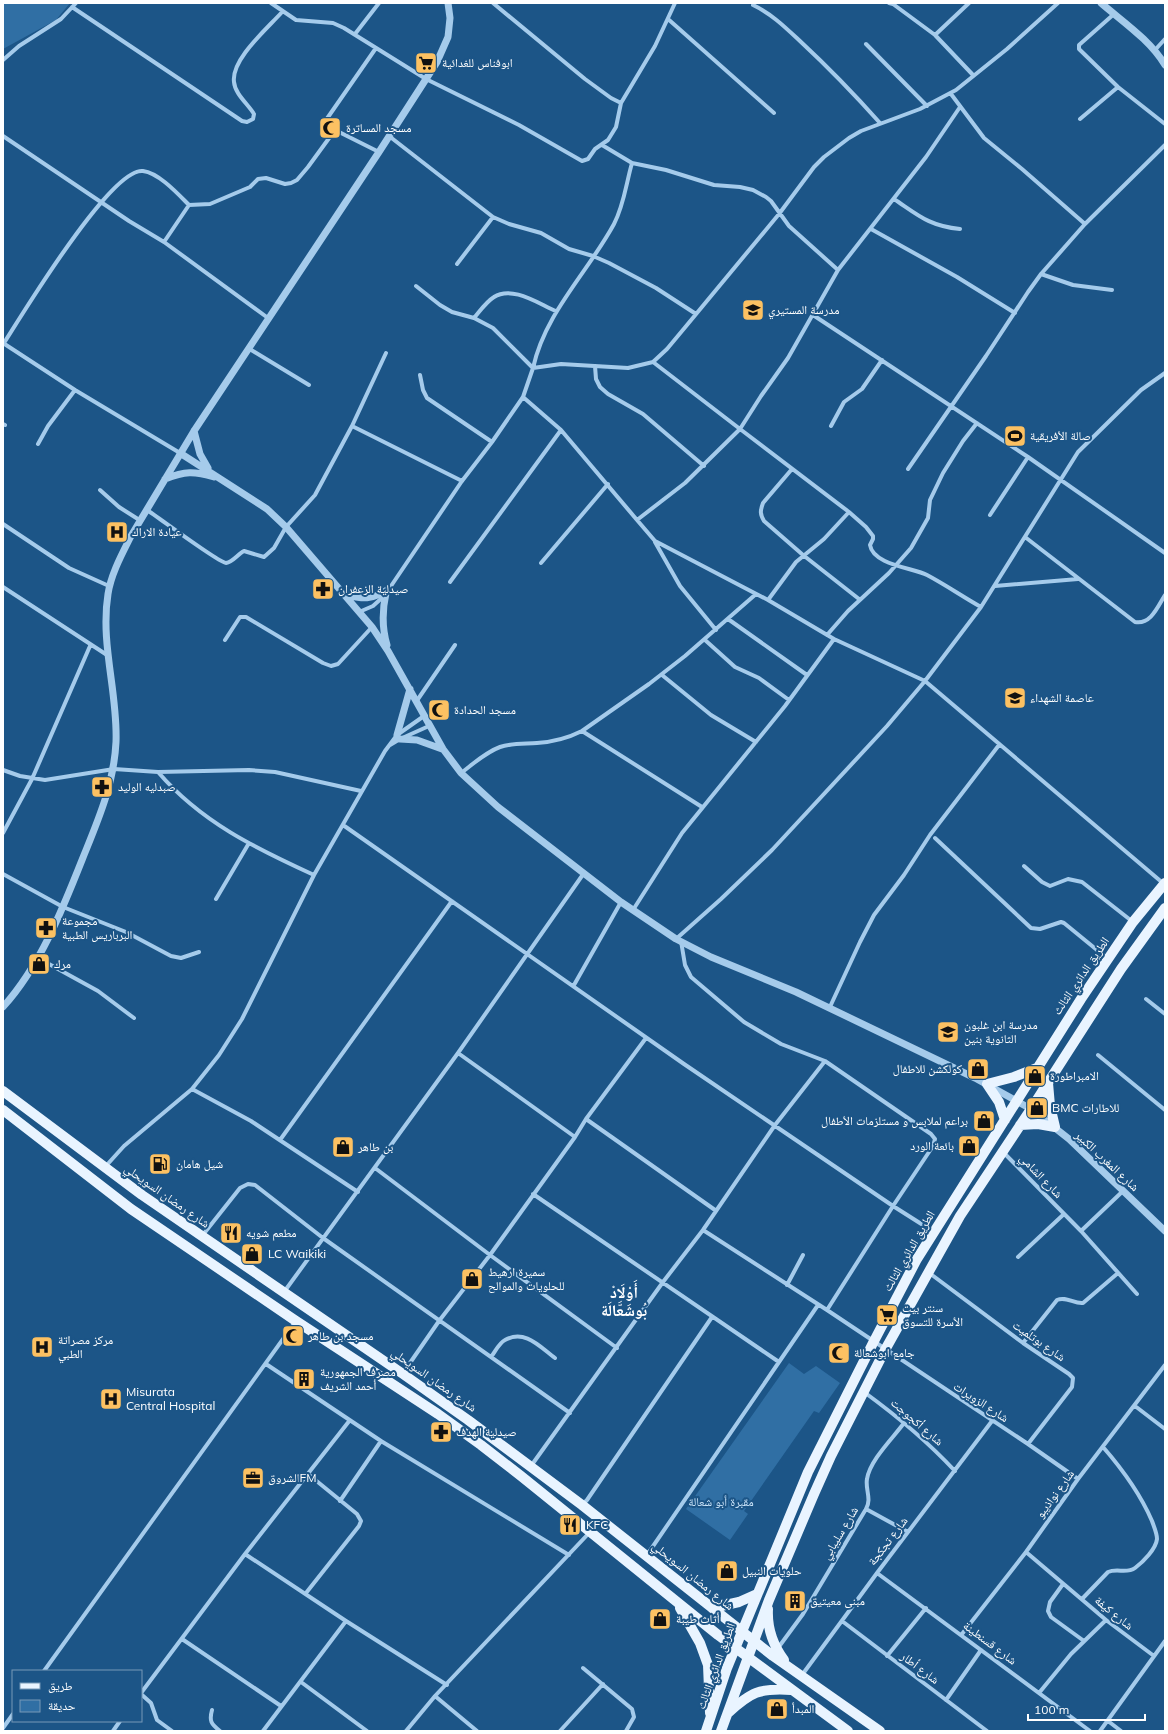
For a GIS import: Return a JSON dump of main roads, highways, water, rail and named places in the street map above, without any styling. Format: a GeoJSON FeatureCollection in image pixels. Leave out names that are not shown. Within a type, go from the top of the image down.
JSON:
{"type":"FeatureCollection","features":[{"type":"Feature","properties":{"kind":"main road","name":"الطريق الدائري الثالث"},"geometry":{"type":"LineString","coordinates":[[706,1731],[742,1632],[808,1472],[917,1259],[1037,1068],[1108,959],[1133,922],[1164,884]]}},
{"type":"Feature","properties":{"kind":"main road"},"geometry":{"type":"LineString","coordinates":[[721,1731],[769,1600],[831,1456],[885,1350],[960,1216],[1032,1108],[1121,968],[1165,908]]}},
{"type":"Feature","properties":{"kind":"main road"},"geometry":{"type":"LineString","coordinates":[[1005,1120],[999,1102],[987,1084],[1014,1077],[1037,1068]]}},
{"type":"Feature","properties":{"kind":"main road"},"geometry":{"type":"LineString","coordinates":[[3,1082],[4,1092]]}},
{"type":"Feature","properties":{"kind":"main road"},"geometry":{"type":"LineString","coordinates":[[1020,1125],[1038,1124],[1055,1127],[1050,1106],[1048,1083]]}},
{"type":"Feature","properties":{"kind":"main road","name":"شارع رمضان السويحلي"},"geometry":{"type":"LineString","coordinates":[[4,1092],[142,1195],[403,1374],[582,1504],[742,1632],[880,1731]]}},
{"type":"Feature","properties":{"kind":"main road"},"geometry":{"type":"LineString","coordinates":[[3,1110],[131,1209],[296,1321],[438,1414],[521,1476],[677,1603],[791,1690],[848,1731]]}},
{"type":"Feature","properties":{"kind":"main road"},"geometry":{"type":"LineString","coordinates":[[712,1608],[735,1604],[757,1594]]}},
{"type":"Feature","properties":{"kind":"main road"},"geometry":{"type":"LineString","coordinates":[[769,1600],[769,1624],[776,1650],[788,1666]]}},
{"type":"Feature","properties":{"kind":"main road"},"geometry":{"type":"LineString","coordinates":[[677,1603],[700,1643],[708,1665],[710,1721]]}},
{"type":"Feature","properties":{"kind":"main road"},"geometry":{"type":"LineString","coordinates":[[728,1713],[753,1694],[770,1689],[791,1690]]}},
{"type":"Feature","properties":{"kind":"place","name":"ابوفناس للغدائية"},"geometry":{"type":"Point","coordinates":[426,63]}},
{"type":"Feature","properties":{"kind":"place","name":"مسجد المساترة"},"geometry":{"type":"Point","coordinates":[330,128]}},
{"type":"Feature","properties":{"kind":"place","name":"مدرسة المستيري"},"geometry":{"type":"Point","coordinates":[753,310]}},
{"type":"Feature","properties":{"kind":"place","name":"صالة الأفريقية"},"geometry":{"type":"Point","coordinates":[1015,436]}},
{"type":"Feature","properties":{"kind":"place","name":"عيادة الاراك"},"geometry":{"type":"Point","coordinates":[117,532]}},
{"type":"Feature","properties":{"kind":"place","name":"صيدلية الزعفران"},"geometry":{"type":"Point","coordinates":[323,589]}},
{"type":"Feature","properties":{"kind":"place","name":"عاصمة الشهداء"},"geometry":{"type":"Point","coordinates":[1015,698]}},
{"type":"Feature","properties":{"kind":"place","name":"مسجد الحدادة"},"geometry":{"type":"Point","coordinates":[439,710]}},
{"type":"Feature","properties":{"kind":"place","name":"صبدليه الوليد"},"geometry":{"type":"Point","coordinates":[102,787]}},
{"type":"Feature","properties":{"kind":"place","name":"مجموعة البرباريس الطبية"},"geometry":{"type":"Point","coordinates":[46,928]}},
{"type":"Feature","properties":{"kind":"place","name":"مرك"},"geometry":{"type":"Point","coordinates":[39,964]}},
{"type":"Feature","properties":{"kind":"place","name":"مدرسة ابن غلبون الثانوية بنين"},"geometry":{"type":"Point","coordinates":[948,1032]}},
{"type":"Feature","properties":{"kind":"place","name":"كولكشن للاطفال"},"geometry":{"type":"Point","coordinates":[978,1069]}},
{"type":"Feature","properties":{"kind":"place","name":"الامبراطورة"},"geometry":{"type":"Point","coordinates":[1035,1076]}},
{"type":"Feature","properties":{"kind":"place","name":"BMC للاطارات"},"geometry":{"type":"Point","coordinates":[1037,1108]}},
{"type":"Feature","properties":{"kind":"place","name":"براعم لملابس و مستلزمات الأطفال"},"geometry":{"type":"Point","coordinates":[984,1121]}},
{"type":"Feature","properties":{"kind":"place","name":"بائعة الورد"},"geometry":{"type":"Point","coordinates":[969,1146]}},
{"type":"Feature","properties":{"kind":"place","name":"بن طاهر"},"geometry":{"type":"Point","coordinates":[343,1147]}},
{"type":"Feature","properties":{"kind":"place","name":"شيل هامان"},"geometry":{"type":"Point","coordinates":[160,1164]}},
{"type":"Feature","properties":{"kind":"place","name":"مطعم شويه"},"geometry":{"type":"Point","coordinates":[231,1233]}},
{"type":"Feature","properties":{"kind":"place","name":"LC Waikiki"},"geometry":{"type":"Point","coordinates":[252,1254]}},
{"type":"Feature","properties":{"kind":"place","name":"سميرة ارهيط للحلويات والموالح"},"geometry":{"type":"Point","coordinates":[472,1279]}},
{"type":"Feature","properties":{"kind":"place","name":"سنتر بيت الأسرة للتسوق"},"geometry":{"type":"Point","coordinates":[887,1315]}},
{"type":"Feature","properties":{"kind":"place","name":"مسجد بن طاهر"},"geometry":{"type":"Point","coordinates":[293,1336]}},
{"type":"Feature","properties":{"kind":"place","name":"مركز مصراتة الطبي"},"geometry":{"type":"Point","coordinates":[42,1347]}},
{"type":"Feature","properties":{"kind":"place","name":"جامع ابوشعالة"},"geometry":{"type":"Point","coordinates":[839,1353]}},
{"type":"Feature","properties":{"kind":"place","name":"مصرف الجمهورية أحمد الشريف"},"geometry":{"type":"Point","coordinates":[304,1379]}},
{"type":"Feature","properties":{"kind":"place","name":"Misurata Central Hospital"},"geometry":{"type":"Point","coordinates":[111,1399]}},
{"type":"Feature","properties":{"kind":"place","name":"صيدلية الهدف"},"geometry":{"type":"Point","coordinates":[441,1432]}},
{"type":"Feature","properties":{"kind":"place","name":"الشروقFM"},"geometry":{"type":"Point","coordinates":[253,1478]}},
{"type":"Feature","properties":{"kind":"place","name":"KFC"},"geometry":{"type":"Point","coordinates":[570,1525]}},
{"type":"Feature","properties":{"kind":"place","name":"حلويات النبيل"},"geometry":{"type":"Point","coordinates":[727,1571]}},
{"type":"Feature","properties":{"kind":"place","name":"مبنى معيتيق"},"geometry":{"type":"Point","coordinates":[795,1601]}},
{"type":"Feature","properties":{"kind":"place","name":"أثاث طيبة"},"geometry":{"type":"Point","coordinates":[660,1619]}},
{"type":"Feature","properties":{"kind":"place","name":"المبدأ"},"geometry":{"type":"Point","coordinates":[777,1709]}},
{"type":"Feature","properties":{"kind":"district","name":"أَوْلَادْ بُوشَعَّالَة"},"geometry":{"type":"Point","coordinates":[624,1301]}},
{"type":"Feature","properties":{"kind":"park label","name":"مقبرة أبو شعالة"},"geometry":{"type":"Point","coordinates":[721,1502]}}]}
